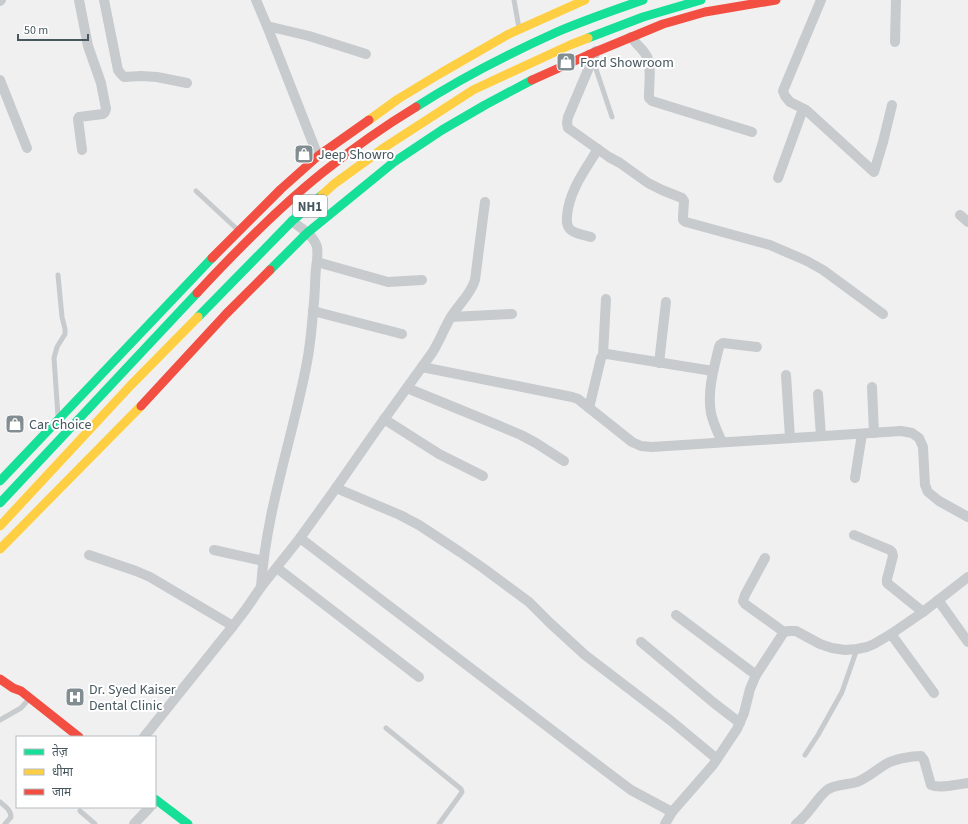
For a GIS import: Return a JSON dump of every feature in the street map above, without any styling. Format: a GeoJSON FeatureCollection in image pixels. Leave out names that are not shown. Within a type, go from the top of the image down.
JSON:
{"type":"FeatureCollection","features":[{"type":"Feature","properties":{"kind":"main road"},"geometry":{"type":"LineString","coordinates":[[0,481],[239,230],[318,156],[398,99],[474,54],[519,29],[585,0]]}},
{"type":"Feature","properties":{"kind":"main road","name":"NH1"},"geometry":{"type":"LineString","coordinates":[[0,503],[246,242],[322,173],[392,122],[462,80],[528,45],[582,21],[643,0]]}},
{"type":"Feature","properties":{"kind":"main road","name":"NH1"},"geometry":{"type":"LineString","coordinates":[[0,526],[131,385],[210,303],[292,221],[334,184],[429,118],[473,90],[570,45],[643,17],[701,0]]}},
{"type":"Feature","properties":{"kind":"main road"},"geometry":{"type":"LineString","coordinates":[[0,548],[146,401],[226,314],[307,233],[394,162],[442,130],[524,83],[595,55],[631,37],[663,24],[705,12],[776,0]]}},
{"type":"Feature","properties":{"kind":"main road"},"geometry":{"type":"LineString","coordinates":[[199,291],[210,303]]}},
{"type":"Feature","properties":{"kind":"main road"},"geometry":{"type":"LineString","coordinates":[[0,668],[21,691],[78,736]]}},
{"type":"Feature","properties":{"kind":"main road"},"geometry":{"type":"LineString","coordinates":[[0,679],[13,688],[21,691]]}},
{"type":"Feature","properties":{"kind":"main road"},"geometry":{"type":"LineString","coordinates":[[156,803],[188,824]]}},
{"type":"Feature","properties":{"kind":"street"},"geometry":{"type":"LineString","coordinates":[[79,0],[88,46],[101,83],[106,109],[103,114],[79,117],[82,150]]}},
{"type":"Feature","properties":{"kind":"street"},"geometry":{"type":"LineString","coordinates":[[104,0],[118,70],[121,74],[124,76],[158,77],[187,83]]}},
{"type":"Feature","properties":{"kind":"street"},"geometry":{"type":"LineString","coordinates":[[256,0],[318,156]]}},
{"type":"Feature","properties":{"kind":"street"},"geometry":{"type":"LineString","coordinates":[[821,0],[783,91],[785,96],[790,102],[803,109],[816,119],[874,172],[892,105]]}},
{"type":"Feature","properties":{"kind":"street"},"geometry":{"type":"LineString","coordinates":[[895,42],[896,0]]}},
{"type":"Feature","properties":{"kind":"street"},"geometry":{"type":"LineString","coordinates":[[267,26],[309,36],[366,54]]}},
{"type":"Feature","properties":{"kind":"street"},"geometry":{"type":"LineString","coordinates":[[631,37],[648,58],[649,98],[652,101],[752,132]]}},
{"type":"Feature","properties":{"kind":"street"},"geometry":{"type":"LineString","coordinates":[[595,55],[568,117],[568,128],[648,183],[682,198],[684,201],[683,220],[686,222],[770,245],[807,261],[823,270],[883,314]]}},
{"type":"Feature","properties":{"kind":"street"},"geometry":{"type":"LineString","coordinates":[[0,80],[27,148]]}},
{"type":"Feature","properties":{"kind":"street"},"geometry":{"type":"LineString","coordinates":[[778,178],[803,109]]}},
{"type":"Feature","properties":{"kind":"street"},"geometry":{"type":"LineString","coordinates":[[591,237],[569,229],[567,225],[567,218],[568,207],[578,182],[598,149]]}},
{"type":"Feature","properties":{"kind":"street"},"geometry":{"type":"LineString","coordinates":[[145,736],[233,626],[261,587],[300,538],[439,343],[451,317],[473,286],[475,280],[484,202]]}},
{"type":"Feature","properties":{"kind":"street"},"geometry":{"type":"LineString","coordinates":[[261,587],[263,561],[272,509],[303,384],[313,311],[317,248],[314,240],[292,221]]}},
{"type":"Feature","properties":{"kind":"street"},"geometry":{"type":"LineString","coordinates":[[317,262],[388,282],[422,280]]}},
{"type":"Feature","properties":{"kind":"street"},"geometry":{"type":"LineString","coordinates":[[589,408],[603,355],[606,299]]}},
{"type":"Feature","properties":{"kind":"street"},"geometry":{"type":"LineString","coordinates":[[659,363],[666,302]]}},
{"type":"Feature","properties":{"kind":"street"},"geometry":{"type":"LineString","coordinates":[[313,311],[402,334]]}},
{"type":"Feature","properties":{"kind":"street"},"geometry":{"type":"LineString","coordinates":[[451,317],[512,314]]}},
{"type":"Feature","properties":{"kind":"street"},"geometry":{"type":"LineString","coordinates":[[722,442],[711,412],[710,393],[713,372],[720,344],[757,347]]}},
{"type":"Feature","properties":{"kind":"street"},"geometry":{"type":"LineString","coordinates":[[603,355],[607,354],[713,372]]}},
{"type":"Feature","properties":{"kind":"street"},"geometry":{"type":"LineString","coordinates":[[422,368],[566,396],[578,400],[632,442],[641,446],[652,447],[901,431],[912,433],[919,438],[923,447],[925,485],[928,492],[939,501],[968,517]]}},
{"type":"Feature","properties":{"kind":"street"},"geometry":{"type":"LineString","coordinates":[[786,375],[790,438]]}},
{"type":"Feature","properties":{"kind":"street"},"geometry":{"type":"LineString","coordinates":[[872,387],[874,433]]}},
{"type":"Feature","properties":{"kind":"street"},"geometry":{"type":"LineString","coordinates":[[407,388],[521,435],[564,461]]}},
{"type":"Feature","properties":{"kind":"street"},"geometry":{"type":"LineString","coordinates":[[818,394],[821,436]]}},
{"type":"Feature","properties":{"kind":"street"},"geometry":{"type":"LineString","coordinates":[[384,419],[440,454],[483,476]]}},
{"type":"Feature","properties":{"kind":"street"},"geometry":{"type":"LineString","coordinates":[[855,478],[862,434]]}},
{"type":"Feature","properties":{"kind":"street"},"geometry":{"type":"LineString","coordinates":[[336,488],[400,515],[419,525],[460,552],[529,602],[586,655],[670,720],[717,760]]}},
{"type":"Feature","properties":{"kind":"street"},"geometry":{"type":"LineString","coordinates":[[854,535],[892,552],[893,556],[887,583],[923,612]]}},
{"type":"Feature","properties":{"kind":"street"},"geometry":{"type":"LineString","coordinates":[[300,538],[670,819],[717,760],[737,729],[744,713],[750,689],[756,675],[784,632]]}},
{"type":"Feature","properties":{"kind":"street"},"geometry":{"type":"LineString","coordinates":[[214,550],[263,561]]}},
{"type":"Feature","properties":{"kind":"street"},"geometry":{"type":"LineString","coordinates":[[88,555],[150,577],[233,626]]}},
{"type":"Feature","properties":{"kind":"street"},"geometry":{"type":"LineString","coordinates":[[766,558],[745,595],[745,604],[784,632],[796,631],[820,644],[845,650],[857,649],[874,644],[892,634],[968,577]]}},
{"type":"Feature","properties":{"kind":"street"},"geometry":{"type":"LineString","coordinates":[[277,568],[419,677]]}},
{"type":"Feature","properties":{"kind":"street"},"geometry":{"type":"LineString","coordinates":[[938,600],[968,642]]}},
{"type":"Feature","properties":{"kind":"street"},"geometry":{"type":"LineString","coordinates":[[676,615],[756,675]]}},
{"type":"Feature","properties":{"kind":"street"},"geometry":{"type":"LineString","coordinates":[[892,634],[934,693]]}},
{"type":"Feature","properties":{"kind":"street"},"geometry":{"type":"LineString","coordinates":[[641,642],[740,723]]}},
{"type":"Feature","properties":{"kind":"street"},"geometry":{"type":"LineString","coordinates":[[796,824],[806,815],[827,790],[833,787],[857,782],[894,760],[921,756],[924,760],[931,785],[933,786],[939,787],[968,783]]}},
{"type":"Feature","properties":{"kind":"street"},"geometry":{"type":"LineString","coordinates":[[134,824],[149,808]]}},
{"type":"Feature","properties":{"kind":"lane"},"geometry":{"type":"LineString","coordinates":[[514,0],[519,29]]}},
{"type":"Feature","properties":{"kind":"lane"},"geometry":{"type":"LineString","coordinates":[[595,55],[612,117]]}},
{"type":"Feature","properties":{"kind":"lane"},"geometry":{"type":"LineString","coordinates":[[196,191],[239,230]]}},
{"type":"Feature","properties":{"kind":"lane"},"geometry":{"type":"LineString","coordinates":[[58,275],[65,334],[57,347],[54,358],[58,419]]}},
{"type":"Feature","properties":{"kind":"lane"},"geometry":{"type":"LineString","coordinates":[[805,755],[842,692],[857,649]]}},
{"type":"Feature","properties":{"kind":"lane"},"geometry":{"type":"LineString","coordinates":[[0,720],[21,708],[30,698]]}},
{"type":"Feature","properties":{"kind":"lane"},"geometry":{"type":"LineString","coordinates":[[386,728],[461,789],[462,792],[438,824]]}},
{"type":"Feature","properties":{"kind":"lane"},"geometry":{"type":"LineString","coordinates":[[0,802],[11,814],[11,818],[5,824]]}},
{"type":"Feature","properties":{"kind":"lane"},"geometry":{"type":"LineString","coordinates":[[80,811],[95,824]]}},
{"type":"Feature","properties":{"kind":"traffic: fast"},"geometry":{"type":"LineString","coordinates":[[416,107],[467,76],[539,40],[578,23],[643,0]]}},
{"type":"Feature","properties":{"kind":"traffic: fast"},"geometry":{"type":"LineString","coordinates":[[588,38],[643,17],[701,0]]}},
{"type":"Feature","properties":{"kind":"traffic: fast"},"geometry":{"type":"LineString","coordinates":[[270,270],[307,233],[394,162],[442,130],[532,80]]}},
{"type":"Feature","properties":{"kind":"traffic: fast"},"geometry":{"type":"LineString","coordinates":[[198,317],[292,221],[322,195]]}},
{"type":"Feature","properties":{"kind":"traffic: fast"},"geometry":{"type":"LineString","coordinates":[[0,481],[212,258]]}},
{"type":"Feature","properties":{"kind":"traffic: fast"},"geometry":{"type":"LineString","coordinates":[[0,503],[197,293]]}},
{"type":"Feature","properties":{"kind":"traffic: fast"},"geometry":{"type":"LineString","coordinates":[[156,800],[188,824]]}},
{"type":"Feature","properties":{"kind":"traffic: slow"},"geometry":{"type":"LineString","coordinates":[[369,120],[398,99],[509,34],[585,0]]}},
{"type":"Feature","properties":{"kind":"traffic: slow"},"geometry":{"type":"LineString","coordinates":[[322,195],[334,184],[385,147],[473,90],[588,38]]}},
{"type":"Feature","properties":{"kind":"traffic: slow"},"geometry":{"type":"LineString","coordinates":[[0,526],[131,385],[198,317]]}},
{"type":"Feature","properties":{"kind":"traffic: slow"},"geometry":{"type":"LineString","coordinates":[[0,549],[141,406]]}},
{"type":"Feature","properties":{"kind":"traffic: jam"},"geometry":{"type":"LineString","coordinates":[[532,80],[663,24],[705,12],[776,0]]}},
{"type":"Feature","properties":{"kind":"traffic: jam"},"geometry":{"type":"LineString","coordinates":[[197,293],[257,231],[305,187],[356,147],[416,107]]}},
{"type":"Feature","properties":{"kind":"traffic: jam"},"geometry":{"type":"LineString","coordinates":[[212,258],[281,189],[318,156],[369,120]]}},
{"type":"Feature","properties":{"kind":"traffic: jam"},"geometry":{"type":"LineString","coordinates":[[141,406],[226,314],[270,270]]}},
{"type":"Feature","properties":{"kind":"traffic: jam"},"geometry":{"type":"LineString","coordinates":[[0,679],[13,688],[21,691],[78,736]]}},
{"type":"Feature","properties":{"kind":"place","name":"Ford Showroom"},"geometry":{"type":"Point","coordinates":[566,62]}},
{"type":"Feature","properties":{"kind":"place","name":"Jeep Showro"},"geometry":{"type":"Point","coordinates":[304,154]}},
{"type":"Feature","properties":{"kind":"place","name":"Car Choice"},"geometry":{"type":"Point","coordinates":[15,424]}},
{"type":"Feature","properties":{"kind":"place","name":"Dr. Syed Kaiser Dental Clinic"},"geometry":{"type":"Point","coordinates":[75,697]}}]}
